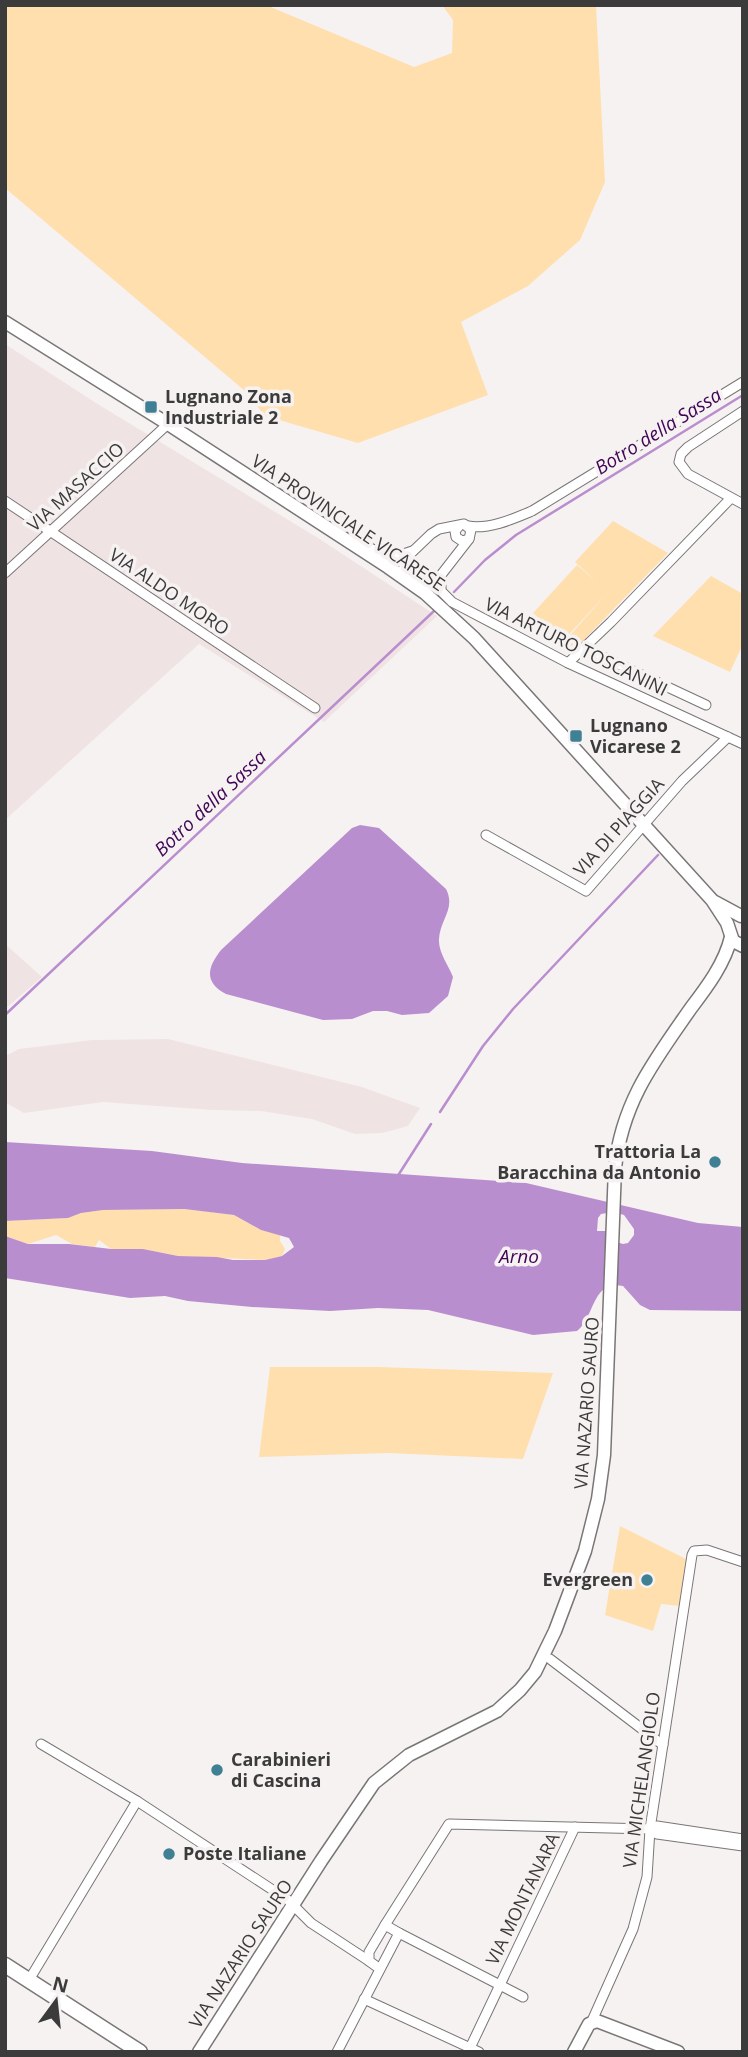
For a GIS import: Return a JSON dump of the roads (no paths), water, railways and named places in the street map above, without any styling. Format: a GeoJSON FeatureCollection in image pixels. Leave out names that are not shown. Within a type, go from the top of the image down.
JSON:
{"type":"FeatureCollection","features":[{"type":"Feature","properties":{"kind":"main road","name":"VIA PROVINCIALE VICARESE"},"geometry":{"type":"LineString","coordinates":[[5,322],[339,534],[401,576],[449,614],[474,638],[712,900],[730,933]]}},
{"type":"Feature","properties":{"kind":"main road","name":"VIA PROVINCIALE VICARESE"},"geometry":{"type":"LineString","coordinates":[[712,900],[742,916]]}},
{"type":"Feature","properties":{"kind":"main road","name":"VIA NAZARIO SAURO"},"geometry":{"type":"LineString","coordinates":[[199,2052],[359,1804],[379,1778],[409,1755],[497,1711],[520,1690],[539,1666],[577,1576],[593,1521],[604,1455],[615,1168],[620,1131],[635,1095],[717,970],[734,920],[742,916]]}},
{"type":"Feature","properties":{"kind":"main road"},"geometry":{"type":"LineString","coordinates":[[730,933],[736,943],[743,947]]}},
{"type":"Feature","properties":{"kind":"main road","name":"VIA NAZARIO SAURO"},"geometry":{"type":"LineString","coordinates":[[717,970],[743,947]]}},
{"type":"Feature","properties":{"kind":"main road"},"geometry":{"type":"LineString","coordinates":[[8,1972],[29,1980],[141,2052]]}},
{"type":"Feature","properties":{"kind":"main road"},"geometry":{"type":"LineString","coordinates":[[591,2023],[605,2024],[678,2052]]}},
{"type":"Feature","properties":{"kind":"main road","name":"VIA MICHELANGIOLO"},"geometry":{"type":"LineString","coordinates":[[574,2052],[591,2023]]}},
{"type":"Feature","properties":{"kind":"street"},"geometry":{"type":"LineString","coordinates":[[339,534],[389,555],[404,554],[413,550],[436,530],[467,531],[510,520],[532,510],[743,382]]}},
{"type":"Feature","properties":{"kind":"street"},"geometry":{"type":"LineString","coordinates":[[743,411],[688,447],[679,459],[679,465],[685,472],[743,504]]}},
{"type":"Feature","properties":{"kind":"street","name":"VIA MASACCIO"},"geometry":{"type":"LineString","coordinates":[[5,573],[168,424]]}},
{"type":"Feature","properties":{"kind":"street"},"geometry":{"type":"LineString","coordinates":[[568,663],[731,498]]}},
{"type":"Feature","properties":{"kind":"street","name":"VIA ALDO MORO"},"geometry":{"type":"LineString","coordinates":[[5,501],[315,708]]}},
{"type":"Feature","properties":{"kind":"street"},"geometry":{"type":"LineString","coordinates":[[458,551],[456,528],[467,531]]}},
{"type":"Feature","properties":{"kind":"street"},"geometry":{"type":"LineString","coordinates":[[443,529],[462,541],[467,531]]}},
{"type":"Feature","properties":{"kind":"street"},"geometry":{"type":"LineString","coordinates":[[458,551],[467,531]]}},
{"type":"Feature","properties":{"kind":"street"},"geometry":{"type":"LineString","coordinates":[[401,576],[414,563],[427,539]]}},
{"type":"Feature","properties":{"kind":"street"},"geometry":{"type":"LineString","coordinates":[[401,576],[404,562],[413,550]]}},
{"type":"Feature","properties":{"kind":"street","name":"VIA ARTURO TOSCANINI"},"geometry":{"type":"LineString","coordinates":[[458,551],[441,575],[440,588],[443,595],[460,607],[568,663],[743,744]]}},
{"type":"Feature","properties":{"kind":"street"},"geometry":{"type":"LineString","coordinates":[[414,563],[419,582],[449,614]]}},
{"type":"Feature","properties":{"kind":"street"},"geometry":{"type":"LineString","coordinates":[[584,648],[706,705]]}},
{"type":"Feature","properties":{"kind":"street","name":"VIA DI PIAGGIA"},"geometry":{"type":"LineString","coordinates":[[486,835],[586,891],[682,781],[728,737]]}},
{"type":"Feature","properties":{"kind":"street","name":"VIA MICHELANGIOLO"},"geometry":{"type":"LineString","coordinates":[[591,2023],[620,1962],[641,1905],[647,1877],[650,1829],[694,1551],[707,1550],[743,1562]]}},
{"type":"Feature","properties":{"kind":"street"},"geometry":{"type":"LineString","coordinates":[[550,1659],[663,1745]]}},
{"type":"Feature","properties":{"kind":"street"},"geometry":{"type":"LineString","coordinates":[[41,1744],[137,1801],[294,1905],[311,1923],[380,1969]]}},
{"type":"Feature","properties":{"kind":"street"},"geometry":{"type":"LineString","coordinates":[[29,1980],[137,1801]]}},
{"type":"Feature","properties":{"kind":"street"},"geometry":{"type":"LineString","coordinates":[[369,1961],[369,1952],[449,1825],[650,1829],[657,1826],[743,1839]]}},
{"type":"Feature","properties":{"kind":"street","name":"VIA MONTANARA"},"geometry":{"type":"LineString","coordinates":[[474,2050],[498,1985],[575,1827]]}},
{"type":"Feature","properties":{"kind":"street"},"geometry":{"type":"LineString","coordinates":[[650,1829],[657,1833],[743,1846]]}},
{"type":"Feature","properties":{"kind":"street","name":"VIA MONTANARA"},"geometry":{"type":"LineString","coordinates":[[385,1925],[523,1997]]}},
{"type":"Feature","properties":{"kind":"street"},"geometry":{"type":"LineString","coordinates":[[337,2052],[399,1933]]}},
{"type":"Feature","properties":{"kind":"street"},"geometry":{"type":"LineString","coordinates":[[364,1999],[474,2050]]}},
{"type":"Feature","properties":{"kind":"water"},"geometry":{"type":"Polygon","coordinates":[[[360,825],[379,828],[446,889],[449,902],[439,944],[453,977],[448,996],[429,1013],[402,1015],[373,1011],[352,1019],[323,1020],[226,994],[214,985],[211,969],[221,950],[352,828],[360,825]]]}},
{"type":"Feature","properties":{"kind":"water","name":"Arno"},"geometry":{"type":"Polygon","coordinates":[[[5,1142],[152,1151],[242,1163],[526,1183],[698,1223],[743,1227],[743,1311],[650,1310],[640,1305],[623,1286],[613,1285],[600,1293],[577,1331],[533,1335],[428,1310],[378,1308],[330,1311],[252,1307],[165,1296],[130,1298],[5,1278],[5,1236],[28,1244],[143,1249],[178,1256],[233,1260],[265,1260],[282,1256],[294,1247],[289,1238],[261,1230],[234,1215],[184,1209],[103,1210],[68,1218],[5,1221],[5,1142]],[[613,1212],[601,1214],[597,1231],[606,1231],[606,1239],[628,1243],[634,1235],[634,1229],[624,1215],[613,1212]]]}},
{"type":"Feature","properties":{"kind":"waterway","name":"Botro della Sassa"},"geometry":{"type":"LineString","coordinates":[[454,592],[485,560],[516,535],[743,395]]}},
{"type":"Feature","properties":{"kind":"waterway","name":"Botro della Sassa"},"geometry":{"type":"LineString","coordinates":[[5,1015],[434,611]]}},
{"type":"Feature","properties":{"kind":"waterway"},"geometry":{"type":"LineString","coordinates":[[440,1112],[483,1046],[513,1009],[658,855]]}},
{"type":"Feature","properties":{"kind":"waterway"},"geometry":{"type":"LineString","coordinates":[[399,1174],[431,1124]]}},
{"type":"Feature","properties":{"kind":"place","name":"Lugnano Zona Industriale 2"},"geometry":{"type":"Point","coordinates":[151,407]}},
{"type":"Feature","properties":{"kind":"place","name":"Lugnano Vicarese 2"},"geometry":{"type":"Point","coordinates":[576,736]}},
{"type":"Feature","properties":{"kind":"place","name":"Trattoria La Baracchina da Antonio"},"geometry":{"type":"Point","coordinates":[715,1162]}},
{"type":"Feature","properties":{"kind":"place","name":"Evergreen"},"geometry":{"type":"Point","coordinates":[647,1580]}},
{"type":"Feature","properties":{"kind":"place","name":"Carabinieri di Cascina"},"geometry":{"type":"Point","coordinates":[217,1770]}},
{"type":"Feature","properties":{"kind":"place","name":"Poste Italiane"},"geometry":{"type":"Point","coordinates":[169,1854]}}]}
